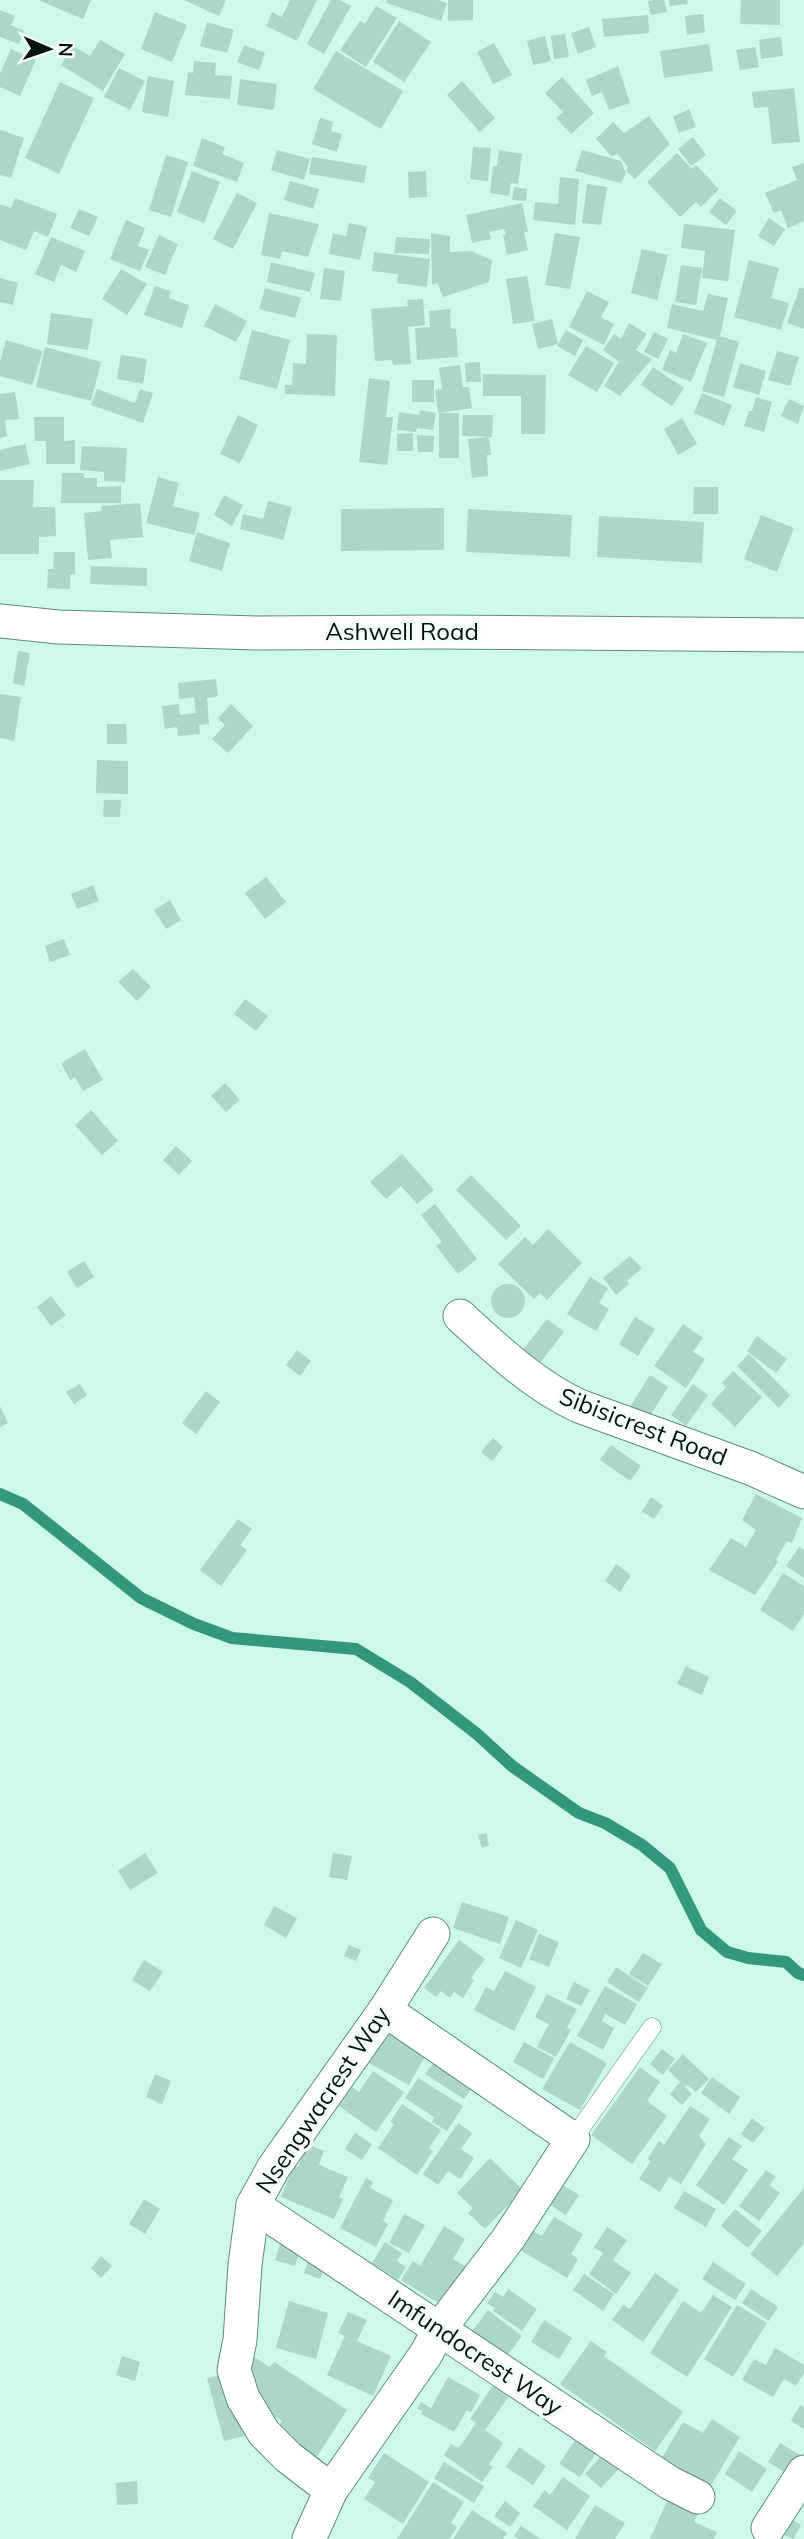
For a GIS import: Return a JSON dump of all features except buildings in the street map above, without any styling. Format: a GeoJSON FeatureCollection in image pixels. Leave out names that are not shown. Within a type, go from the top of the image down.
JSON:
{"type":"FeatureCollection","features":[{"type":"Feature","properties":{"kind":"street","name":"Ashwell Road"},"geometry":{"type":"LineString","coordinates":[[0,621],[58,627],[257,633],[804,635]]}},
{"type":"Feature","properties":{"kind":"street","name":"Sibisicrest Road"},"geometry":{"type":"LineString","coordinates":[[460,1316],[500,1353],[557,1396],[750,1468],[804,1492]]}},
{"type":"Feature","properties":{"kind":"street","name":"Nsengwacrest Way"},"geometry":{"type":"LineString","coordinates":[[331,2490],[288,2457],[264,2433],[243,2398],[234,2370],[240,2340],[246,2255],[253,2205],[274,2167],[385,2010],[433,1934]]}},
{"type":"Feature","properties":{"kind":"street"},"geometry":{"type":"LineString","coordinates":[[309,2539],[331,2490],[440,2328],[508,2239],[573,2139],[385,2010]]}},
{"type":"Feature","properties":{"kind":"street","name":"Imfundocrest Way"},"geometry":{"type":"LineString","coordinates":[[253,2205],[647,2468],[698,2497]]}},
{"type":"Feature","properties":{"kind":"street"},"geometry":{"type":"LineString","coordinates":[[768,2528],[804,2472]]}},
{"type":"Feature","properties":{"kind":"lane"},"geometry":{"type":"LineString","coordinates":[[573,2139],[652,2027]]}},
{"type":"Feature","properties":{"kind":"waterway"},"geometry":{"type":"LineString","coordinates":[[0,1494],[23,1504],[141,1598],[194,1624],[232,1638],[356,1649],[410,1682],[477,1734],[512,1766],[579,1813],[605,1823],[642,1845],[670,1868],[701,1930],[727,1952],[748,1958],[786,1962],[804,1975]]}}]}
